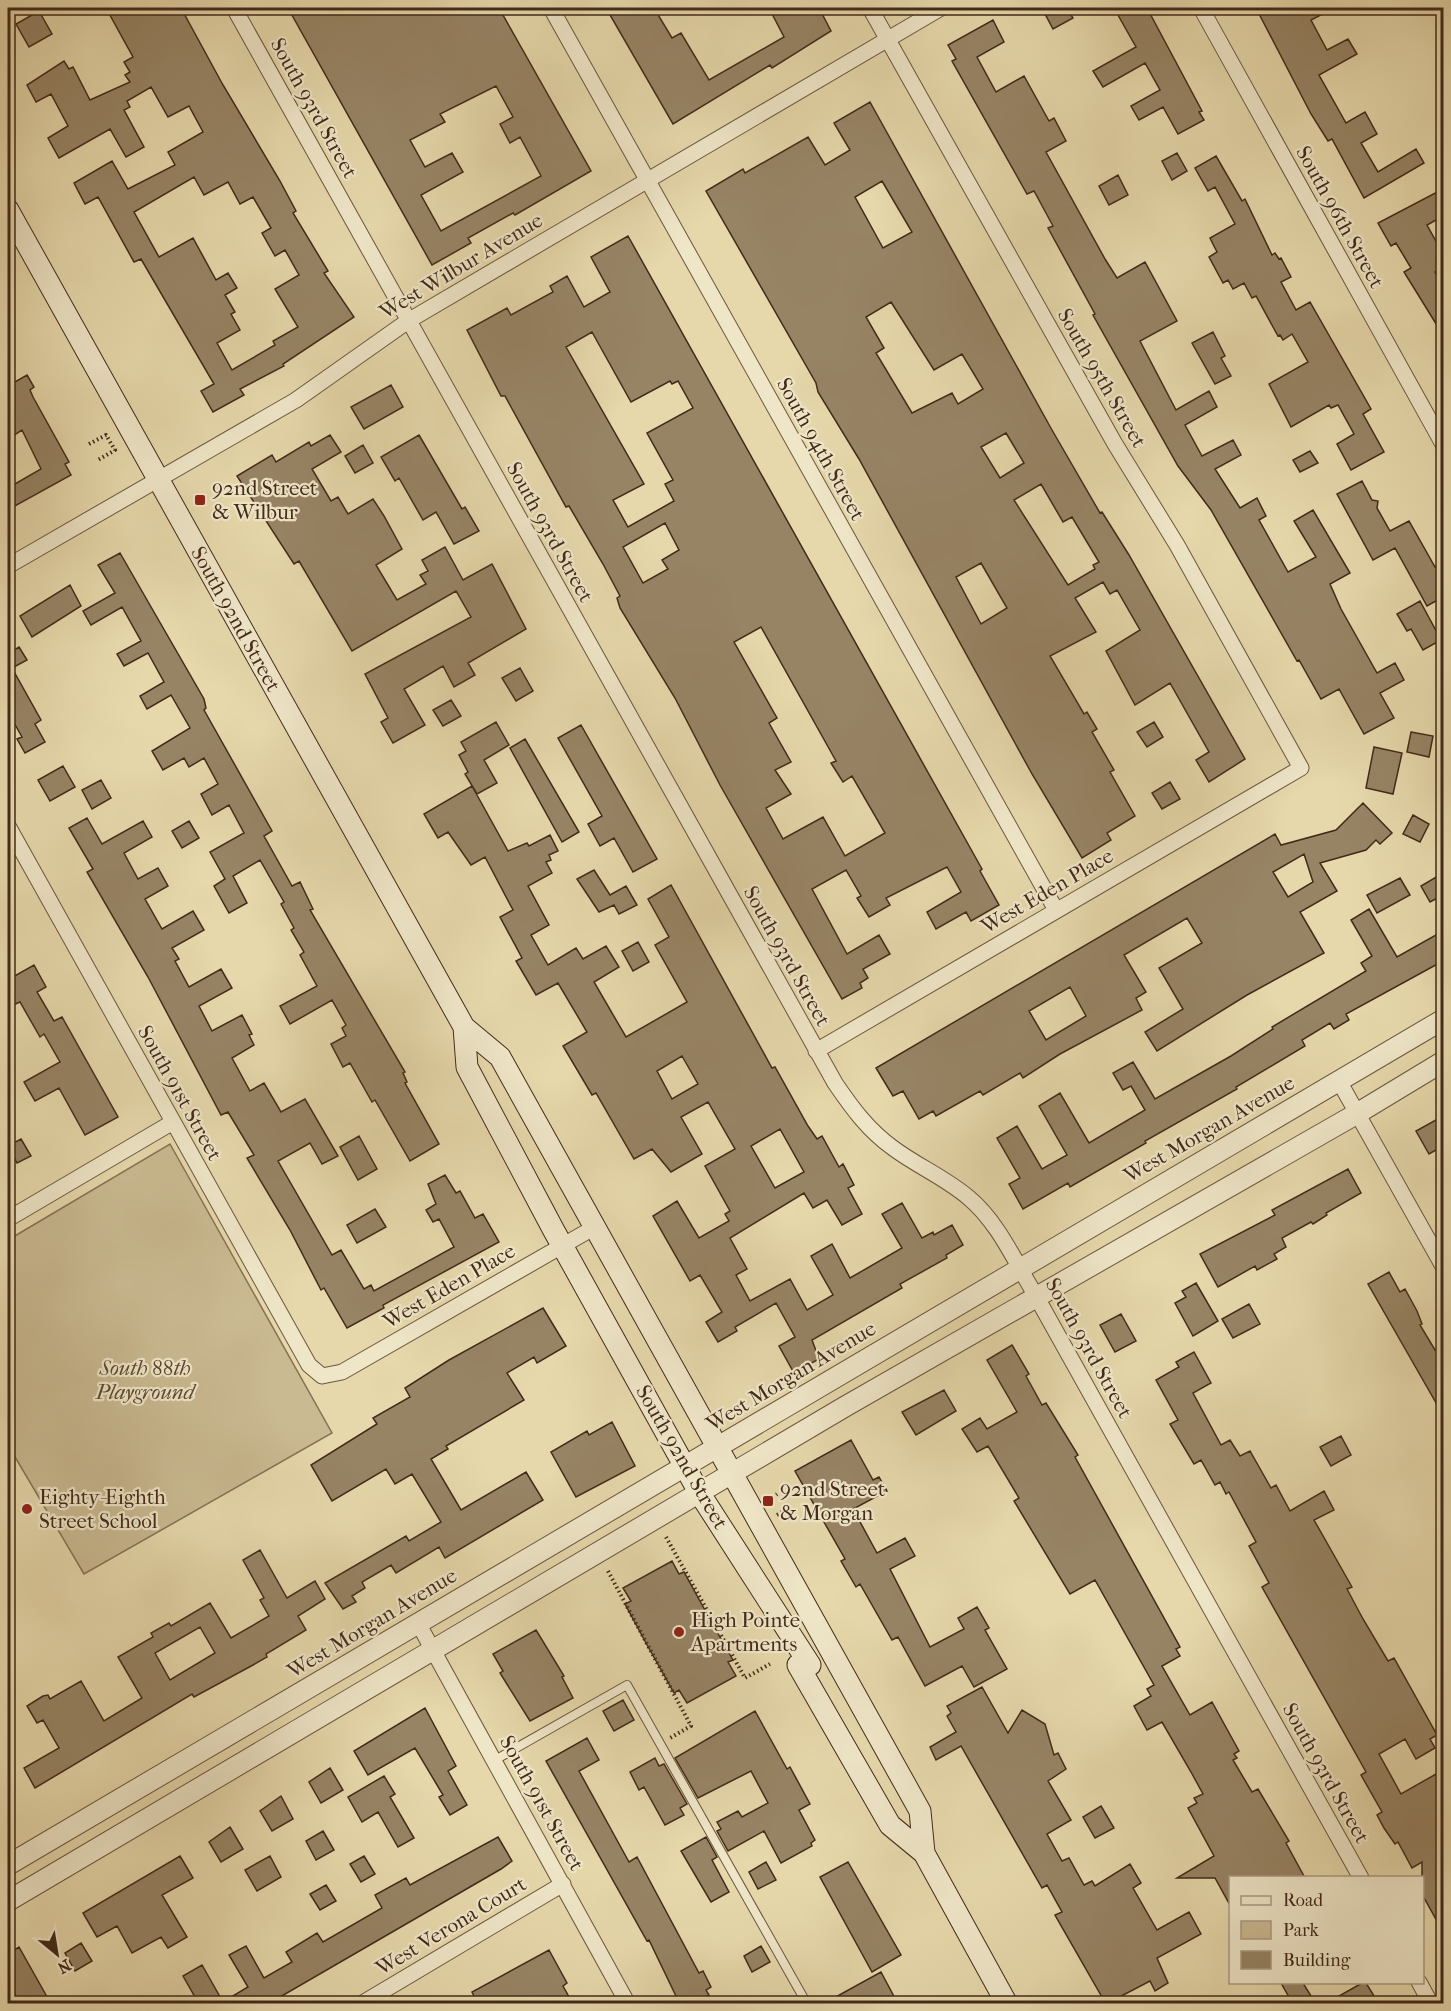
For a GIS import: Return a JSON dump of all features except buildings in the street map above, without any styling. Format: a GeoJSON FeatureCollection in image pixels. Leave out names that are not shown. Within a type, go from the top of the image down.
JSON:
{"type":"FeatureCollection","features":[{"type":"Feature","properties":{"kind":"main road","name":"South 92nd Street"},"geometry":{"type":"LineString","coordinates":[[8,210],[464,1028],[500,1057],[595,1227],[920,1811],[924,1853]]}},
{"type":"Feature","properties":{"kind":"main road","name":"South 92nd Street"},"geometry":{"type":"LineString","coordinates":[[464,1028],[467,1067],[562,1245],[700,1494],[810,1665],[798,1665],[891,1825],[924,1853],[1007,2004]]}},
{"type":"Feature","properties":{"kind":"street","name":"South 93rd Street"},"geometry":{"type":"LineString","coordinates":[[234,8],[816,1051],[858,1117],[894,1149],[970,1198],[993,1224],[1036,1296],[1360,1876]]}},
{"type":"Feature","properties":{"kind":"street","name":"South 94th Street"},"geometry":{"type":"LineString","coordinates":[[551,8],[1056,910]]}},
{"type":"Feature","properties":{"kind":"street","name":"South 95th Street"},"geometry":{"type":"LineString","coordinates":[[870,8],[1115,444],[1177,545],[1301,768]]}},
{"type":"Feature","properties":{"kind":"street","name":"West Wilbur Avenue"},"geometry":{"type":"LineString","coordinates":[[8,566],[296,400],[408,321],[941,8]]}},
{"type":"Feature","properties":{"kind":"street","name":"South 96th Street"},"geometry":{"type":"LineString","coordinates":[[1201,8],[1443,446]]}},
{"type":"Feature","properties":{"kind":"street","name":"West Eden Place"},"geometry":{"type":"LineString","coordinates":[[816,1051],[1301,768]]}},
{"type":"Feature","properties":{"kind":"street","name":"South 91st Street"},"geometry":{"type":"LineString","coordinates":[[8,826],[309,1365],[322,1376]]}},
{"type":"Feature","properties":{"kind":"street","name":"West Morgan Avenue"},"geometry":{"type":"LineString","coordinates":[[8,1865],[1443,1019]]}},
{"type":"Feature","properties":{"kind":"street"},"geometry":{"type":"LineString","coordinates":[[8,1901],[733,1475],[846,1406],[1358,1113],[1443,1061]]}},
{"type":"Feature","properties":{"kind":"street"},"geometry":{"type":"LineString","coordinates":[[1339,1081],[1443,1268]]}},
{"type":"Feature","properties":{"kind":"street"},"geometry":{"type":"LineString","coordinates":[[8,1219],[173,1122]]}},
{"type":"Feature","properties":{"kind":"street","name":"West Eden Place"},"geometry":{"type":"LineString","coordinates":[[322,1376],[342,1372],[595,1227]]}},
{"type":"Feature","properties":{"kind":"street"},"geometry":{"type":"LineString","coordinates":[[831,1379],[846,1406]]}},
{"type":"Feature","properties":{"kind":"street"},"geometry":{"type":"LineString","coordinates":[[583,1525],[599,1553]]}},
{"type":"Feature","properties":{"kind":"street","name":"South 91st Street"},"geometry":{"type":"LineString","coordinates":[[418,1623],[628,2004]]}},
{"type":"Feature","properties":{"kind":"street"},"geometry":{"type":"LineString","coordinates":[[59,1835],[75,1862]]}},
{"type":"Feature","properties":{"kind":"street","name":"West Verona Court"},"geometry":{"type":"LineString","coordinates":[[361,2004],[563,1884]]}},
{"type":"Feature","properties":{"kind":"street"},"geometry":{"type":"LineString","coordinates":[[1420,1984],[1431,2004]]}},
{"type":"Feature","properties":{"kind":"lane"},"geometry":{"type":"LineString","coordinates":[[495,1761],[627,1685],[807,2004]]}},
{"type":"Feature","properties":{"kind":"path"},"geometry":{"type":"LineString","coordinates":[[89,444],[106,435],[115,450],[98,460]]}},
{"type":"Feature","properties":{"kind":"path"},"geometry":{"type":"LineString","coordinates":[[666,1537],[745,1678],[770,1664]]}},
{"type":"Feature","properties":{"kind":"path"},"geometry":{"type":"LineString","coordinates":[[608,1571],[691,1726],[660,1743]]}},
{"type":"Feature","properties":{"kind":"green space","name":"South 88th Playground"},"geometry":{"type":"Polygon","coordinates":[[[170,1144],[332,1433],[84,1574],[8,1445],[8,1240],[170,1144]]]}},
{"type":"Feature","properties":{"kind":"place","name":"92nd Street & Wilbur"},"geometry":{"type":"Point","coordinates":[200,500]}},
{"type":"Feature","properties":{"kind":"place","name":"92nd Street & Morgan"},"geometry":{"type":"Point","coordinates":[768,1501]}},
{"type":"Feature","properties":{"kind":"place","name":"Eighty-Eighth Street School"},"geometry":{"type":"Point","coordinates":[27,1509]}},
{"type":"Feature","properties":{"kind":"place","name":"High Pointe Apartments"},"geometry":{"type":"Point","coordinates":[679,1632]}}]}
